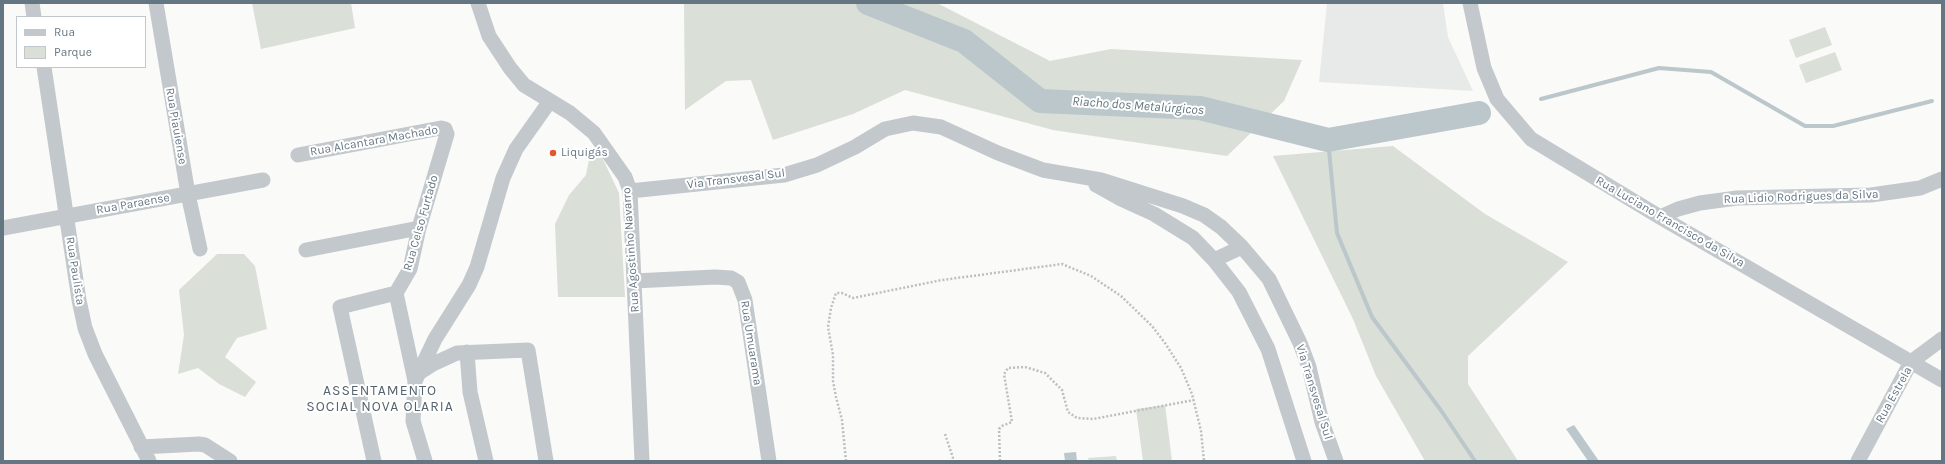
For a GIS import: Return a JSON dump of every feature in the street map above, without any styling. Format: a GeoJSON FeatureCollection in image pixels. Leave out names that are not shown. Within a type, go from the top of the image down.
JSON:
{"type":"FeatureCollection","features":[{"type":"Feature","properties":{"kind":"street"},"geometry":{"type":"LineString","coordinates":[[32,3],[34,16]]}},
{"type":"Feature","properties":{"kind":"street","name":"Rua Piauiense"},"geometry":{"type":"LineString","coordinates":[[156,3],[188,194],[200,248]]}},
{"type":"Feature","properties":{"kind":"street","name":"Rua Agostinho Navarro"},"geometry":{"type":"LineString","coordinates":[[478,3],[489,36],[510,68],[524,85],[570,113],[594,133],[616,162],[625,177],[630,191],[642,461]]}},
{"type":"Feature","properties":{"kind":"street","name":"Rua Luciano Francisco da Silva"},"geometry":{"type":"LineString","coordinates":[[1470,3],[1484,68],[1497,99],[1531,139],[1660,217],[1942,380]]}},
{"type":"Feature","properties":{"kind":"street","name":"Rua Paulista"},"geometry":{"type":"LineString","coordinates":[[44,68],[79,300],[85,328],[95,354],[149,461]]}},
{"type":"Feature","properties":{"kind":"street"},"geometry":{"type":"LineString","coordinates":[[417,377],[435,339],[468,285],[477,267],[503,178],[516,149],[550,100]]}},
{"type":"Feature","properties":{"kind":"street","name":"Via Transvesal Sul"},"geometry":{"type":"LineString","coordinates":[[630,191],[784,175],[817,165],[855,147],[885,129],[913,123],[941,126],[998,153],[1043,170],[1101,180],[1183,206],[1204,215],[1221,227],[1242,246],[1269,279],[1300,343],[1309,367],[1322,422],[1336,461]]}},
{"type":"Feature","properties":{"kind":"street","name":"Rua Alcantara Machado"},"geometry":{"type":"LineString","coordinates":[[298,155],[442,128],[447,134]]}},
{"type":"Feature","properties":{"kind":"street","name":"Rua Celso Furtado"},"geometry":{"type":"LineString","coordinates":[[396,293],[410,269],[419,228],[447,134]]}},
{"type":"Feature","properties":{"kind":"street","name":"Via Transvesal Sul"},"geometry":{"type":"LineString","coordinates":[[1087,178],[1100,189],[1154,214],[1193,238],[1214,260],[1239,292],[1268,349],[1304,461]]}},
{"type":"Feature","properties":{"kind":"street","name":"Rua Lidio Rodrigues da Silva"},"geometry":{"type":"LineString","coordinates":[[1660,217],[1678,209],[1700,203],[1737,198],[1870,195],[1920,188],[1942,179]]}},
{"type":"Feature","properties":{"kind":"street","name":"Rua Paraense"},"geometry":{"type":"LineString","coordinates":[[3,228],[263,180]]}},
{"type":"Feature","properties":{"kind":"street"},"geometry":{"type":"LineString","coordinates":[[306,250],[419,228]]}},
{"type":"Feature","properties":{"kind":"street"},"geometry":{"type":"LineString","coordinates":[[1214,260],[1242,246]]}},
{"type":"Feature","properties":{"kind":"street","name":"Rua Umuarama"},"geometry":{"type":"LineString","coordinates":[[634,281],[714,277],[731,278],[738,282],[745,300],[769,461]]}},
{"type":"Feature","properties":{"kind":"street"},"geometry":{"type":"LineString","coordinates":[[374,461],[340,307],[396,293],[417,377],[413,421],[426,461]]}},
{"type":"Feature","properties":{"kind":"street","name":"Rua Estrela"},"geometry":{"type":"LineString","coordinates":[[1858,461],[1911,362],[1942,339]]}},
{"type":"Feature","properties":{"kind":"street"},"geometry":{"type":"LineString","coordinates":[[417,377],[433,364],[452,354],[467,352],[528,350],[546,461]]}},
{"type":"Feature","properties":{"kind":"street"},"geometry":{"type":"LineString","coordinates":[[467,352],[471,397],[486,461]]}},
{"type":"Feature","properties":{"kind":"street"},"geometry":{"type":"LineString","coordinates":[[141,447],[199,444],[205,445],[230,461]]}},
{"type":"Feature","properties":{"kind":"path"},"geometry":{"type":"LineString","coordinates":[[846,461],[842,420],[833,380],[833,355],[828,327],[833,300],[836,293],[839,292],[853,298],[942,280],[1062,264],[1091,276],[1121,296],[1152,326],[1166,343],[1181,368],[1194,400],[1201,431],[1204,461]]}},
{"type":"Feature","properties":{"kind":"path"},"geometry":{"type":"LineString","coordinates":[[1000,461],[999,429],[1002,426],[1012,422],[1004,374],[1008,368],[1026,367],[1045,373],[1062,390],[1068,412],[1077,418],[1093,419],[1194,400]]}},
{"type":"Feature","properties":{"kind":"path"},"geometry":{"type":"LineString","coordinates":[[945,434],[954,461]]}},
{"type":"Feature","properties":{"kind":"shaded area"},"geometry":{"type":"Polygon","coordinates":[[[1327,3],[1443,3],[1448,37],[1473,91],[1319,82],[1327,3]]]}},
{"type":"Feature","properties":{"kind":"shaded area"},"geometry":{"type":"Polygon","coordinates":[[[1574,425],[1599,461],[1588,461],[1566,429],[1574,425]]]}},
{"type":"Feature","properties":{"kind":"shaded area"},"geometry":{"type":"Polygon","coordinates":[[[1076,452],[1077,461],[1065,461],[1064,453],[1076,452]]]}},
{"type":"Feature","properties":{"kind":"green space"},"geometry":{"type":"Polygon","coordinates":[[[252,3],[351,3],[355,28],[261,49],[252,3]]]}},
{"type":"Feature","properties":{"kind":"green space"},"geometry":{"type":"Polygon","coordinates":[[[684,3],[937,3],[1050,61],[1111,49],[1302,60],[1284,101],[1227,156],[1053,130],[905,90],[853,114],[773,140],[751,80],[726,81],[685,110],[684,3]]]}},
{"type":"Feature","properties":{"kind":"green space"},"geometry":{"type":"Polygon","coordinates":[[[1825,27],[1832,45],[1796,58],[1789,40],[1825,27]]]}},
{"type":"Feature","properties":{"kind":"green space"},"geometry":{"type":"Polygon","coordinates":[[[1835,52],[1842,70],[1806,83],[1799,65],[1835,52]]]}},
{"type":"Feature","properties":{"kind":"green space"},"geometry":{"type":"Polygon","coordinates":[[[1393,146],[1485,214],[1568,262],[1468,356],[1468,384],[1518,461],[1425,461],[1376,376],[1353,319],[1273,156],[1393,146]]]}},
{"type":"Feature","properties":{"kind":"green space"},"geometry":{"type":"Polygon","coordinates":[[[601,155],[619,193],[625,297],[558,297],[555,224],[569,195],[586,175],[589,160],[601,155]]]}},
{"type":"Feature","properties":{"kind":"green space"},"geometry":{"type":"Polygon","coordinates":[[[217,254],[244,254],[255,266],[267,329],[237,338],[225,357],[256,382],[245,397],[219,384],[198,368],[178,374],[184,335],[179,290],[217,254]]]}},
{"type":"Feature","properties":{"kind":"green space"},"geometry":{"type":"Polygon","coordinates":[[[1165,405],[1172,461],[1143,461],[1136,409],[1165,405]]]}},
{"type":"Feature","properties":{"kind":"green space"},"geometry":{"type":"Polygon","coordinates":[[[1116,456],[1117,461],[1089,461],[1088,458],[1116,456]]]}},
{"type":"Feature","properties":{"kind":"waterway","name":"Riacho dos Metalúrgicos"},"geometry":{"type":"LineString","coordinates":[[868,3],[964,41],[1040,101],[1200,108],[1328,140],[1479,113]]}},
{"type":"Feature","properties":{"kind":"waterway"},"geometry":{"type":"LineString","coordinates":[[1541,99],[1659,68],[1711,72],[1805,126],[1833,126],[1932,101]]}},
{"type":"Feature","properties":{"kind":"waterway"},"geometry":{"type":"LineString","coordinates":[[1328,140],[1337,233],[1372,317],[1440,409],[1475,461]]}},
{"type":"Feature","properties":{"kind":"place","name":"Liquigás"},"geometry":{"type":"Point","coordinates":[553,153]}},
{"type":"Feature","properties":{"kind":"district","name":"ASSENTAMENTO SOCIAL NOVA OLARIA"},"geometry":{"type":"Point","coordinates":[380,400]}}]}
